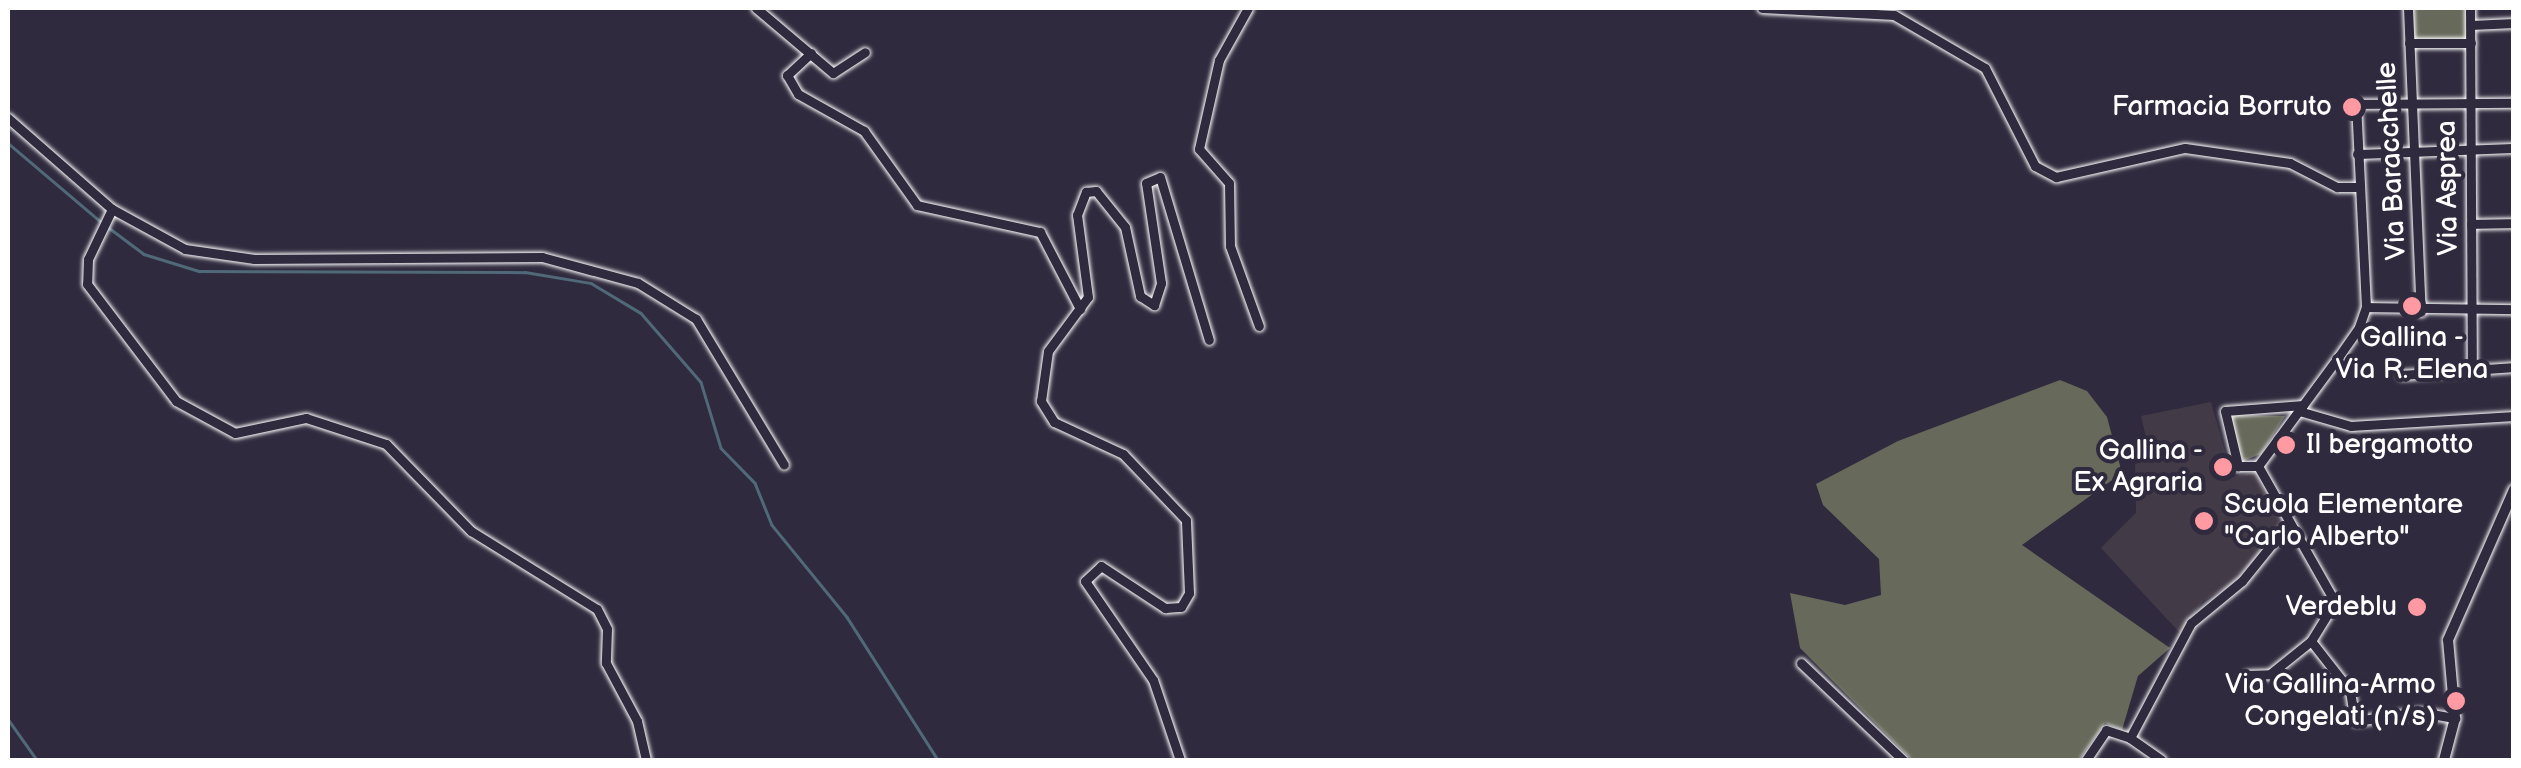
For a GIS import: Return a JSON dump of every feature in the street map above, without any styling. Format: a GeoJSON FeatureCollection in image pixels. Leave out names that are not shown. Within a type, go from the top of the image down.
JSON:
{"type":"FeatureCollection","features":[{"type":"Feature","properties":{"kind":"street"},"geometry":{"type":"LineString","coordinates":[[756,8],[838,74],[865,52]]}},
{"type":"Feature","properties":{"kind":"street"},"geometry":{"type":"LineString","coordinates":[[1248,8],[1220,60],[1199,149],[1229,183],[1230,246],[1259,326]]}},
{"type":"Feature","properties":{"kind":"street"},"geometry":{"type":"LineString","coordinates":[[1762,8],[1894,15],[1985,68],[1999,81],[2035,166],[2056,177],[2185,148],[2290,163],[2337,187],[2356,186]]}},
{"type":"Feature","properties":{"kind":"street","name":"Via Baracchelle"},"geometry":{"type":"LineString","coordinates":[[2408,8],[2422,312]]}},
{"type":"Feature","properties":{"kind":"street","name":"Via Asprea"},"geometry":{"type":"LineString","coordinates":[[2470,8],[2472,369]]}},
{"type":"Feature","properties":{"kind":"street"},"geometry":{"type":"LineString","coordinates":[[2471,25],[2514,23]]}},
{"type":"Feature","properties":{"kind":"street"},"geometry":{"type":"LineString","coordinates":[[2408,43],[2471,43]]}},
{"type":"Feature","properties":{"kind":"street"},"geometry":{"type":"LineString","coordinates":[[811,53],[787,74],[788,84],[864,131],[917,205],[1040,232],[1080,309]]}},
{"type":"Feature","properties":{"kind":"street"},"geometry":{"type":"LineString","coordinates":[[2258,466],[2366,307],[2356,186],[2356,104],[2514,103]]}},
{"type":"Feature","properties":{"kind":"street"},"geometry":{"type":"LineString","coordinates":[[8,118],[112,209],[152,236],[221,258],[527,256],[638,283],[696,319],[784,465]]}},
{"type":"Feature","properties":{"kind":"street"},"geometry":{"type":"LineString","coordinates":[[2357,154],[2514,148]]}},
{"type":"Feature","properties":{"kind":"street"},"geometry":{"type":"LineString","coordinates":[[1180,760],[1153,680],[1085,581],[1101,566],[1176,609],[1189,593],[1190,531],[1184,515],[1123,454],[1043,412],[1048,351],[1080,309],[1090,285],[1077,214],[1090,190],[1130,236],[1144,303],[1158,302],[1146,183],[1155,174],[1209,340]]}},
{"type":"Feature","properties":{"kind":"street"},"geometry":{"type":"LineString","coordinates":[[112,209],[88,260],[88,284],[176,401],[235,433],[306,418],[386,444],[472,531],[597,609],[607,629],[603,652],[636,721],[646,760]]}},
{"type":"Feature","properties":{"kind":"street"},"geometry":{"type":"LineString","coordinates":[[2471,224],[2514,223]]}},
{"type":"Feature","properties":{"kind":"street"},"geometry":{"type":"LineString","coordinates":[[2366,307],[2422,312],[2514,310]]}},
{"type":"Feature","properties":{"kind":"street"},"geometry":{"type":"LineString","coordinates":[[2402,375],[2514,366]]}},
{"type":"Feature","properties":{"kind":"street"},"geometry":{"type":"LineString","coordinates":[[2258,466],[2234,462],[2225,411],[2300,408],[2351,426],[2514,416]]}},
{"type":"Feature","properties":{"kind":"street"},"geometry":{"type":"LineString","coordinates":[[2247,675],[2270,674],[2311,641],[2336,602],[2258,466]]}},
{"type":"Feature","properties":{"kind":"street"},"geometry":{"type":"LineString","coordinates":[[2444,760],[2456,718],[2448,640],[2514,490]]}},
{"type":"Feature","properties":{"kind":"street"},"geometry":{"type":"LineString","coordinates":[[2130,738],[2191,623],[2242,582],[2289,523]]}},
{"type":"Feature","properties":{"kind":"street"},"geometry":{"type":"LineString","coordinates":[[2311,641],[2350,691],[2355,721],[2420,712],[2456,718]]}},
{"type":"Feature","properties":{"kind":"street"},"geometry":{"type":"LineString","coordinates":[[1801,663],[1903,760]]}},
{"type":"Feature","properties":{"kind":"street"},"geometry":{"type":"LineString","coordinates":[[2086,760],[2106,730],[2130,738],[2161,760]]}},
{"type":"Feature","properties":{"kind":"shaded area","name":"Scuola Elementare \"Carlo Alberto\""},"geometry":{"type":"Polygon","coordinates":[[[2211,402],[2232,477],[2254,472],[2283,529],[2232,584],[2203,601],[2180,633],[2101,548],[2136,513],[2135,464],[2151,459],[2141,416],[2211,402]]]}},
{"type":"Feature","properties":{"kind":"green space"},"geometry":{"type":"Polygon","coordinates":[[[2410,8],[2468,9],[2467,41],[2409,40],[2410,8]]]}},
{"type":"Feature","properties":{"kind":"green space"},"geometry":{"type":"Polygon","coordinates":[[[2060,380],[2087,391],[2107,417],[2122,473],[2022,545],[2170,648],[2138,676],[2122,730],[2105,723],[2079,760],[1912,760],[1800,648],[1790,593],[1845,605],[1881,595],[1879,559],[1823,505],[1816,484],[1898,441],[2060,380]]]}},
{"type":"Feature","properties":{"kind":"green space"},"geometry":{"type":"Polygon","coordinates":[[[2235,415],[2285,416],[2261,454],[2243,461],[2229,422],[2235,415]]]}},
{"type":"Feature","properties":{"kind":"waterway"},"geometry":{"type":"LineString","coordinates":[[8,143],[101,222]]}},
{"type":"Feature","properties":{"kind":"waterway"},"geometry":{"type":"LineString","coordinates":[[108,227],[144,254],[199,271],[525,272],[591,283],[641,313],[701,382],[721,448],[755,483],[772,525],[847,617],[938,760]]}},
{"type":"Feature","properties":{"kind":"waterway"},"geometry":{"type":"LineString","coordinates":[[8,719],[37,760]]}},
{"type":"Feature","properties":{"kind":"place","name":"Farmacia Borruto"},"geometry":{"type":"Point","coordinates":[2352,107]}},
{"type":"Feature","properties":{"kind":"place","name":"Gallina - Via R. Elena"},"geometry":{"type":"Point","coordinates":[2412,306]}},
{"type":"Feature","properties":{"kind":"place","name":"Il bergamotto"},"geometry":{"type":"Point","coordinates":[2286,445]}},
{"type":"Feature","properties":{"kind":"place","name":"Gallina - Ex Agraria"},"geometry":{"type":"Point","coordinates":[2223,467]}},
{"type":"Feature","properties":{"kind":"place","name":"Scuola Elementare \"Carlo Alberto\""},"geometry":{"type":"Point","coordinates":[2204,521]}},
{"type":"Feature","properties":{"kind":"place","name":"Verdeblu"},"geometry":{"type":"Point","coordinates":[2417,607]}},
{"type":"Feature","properties":{"kind":"place","name":"Via Gallina-Armo Congelati (n/s)"},"geometry":{"type":"Point","coordinates":[2456,701]}}]}
